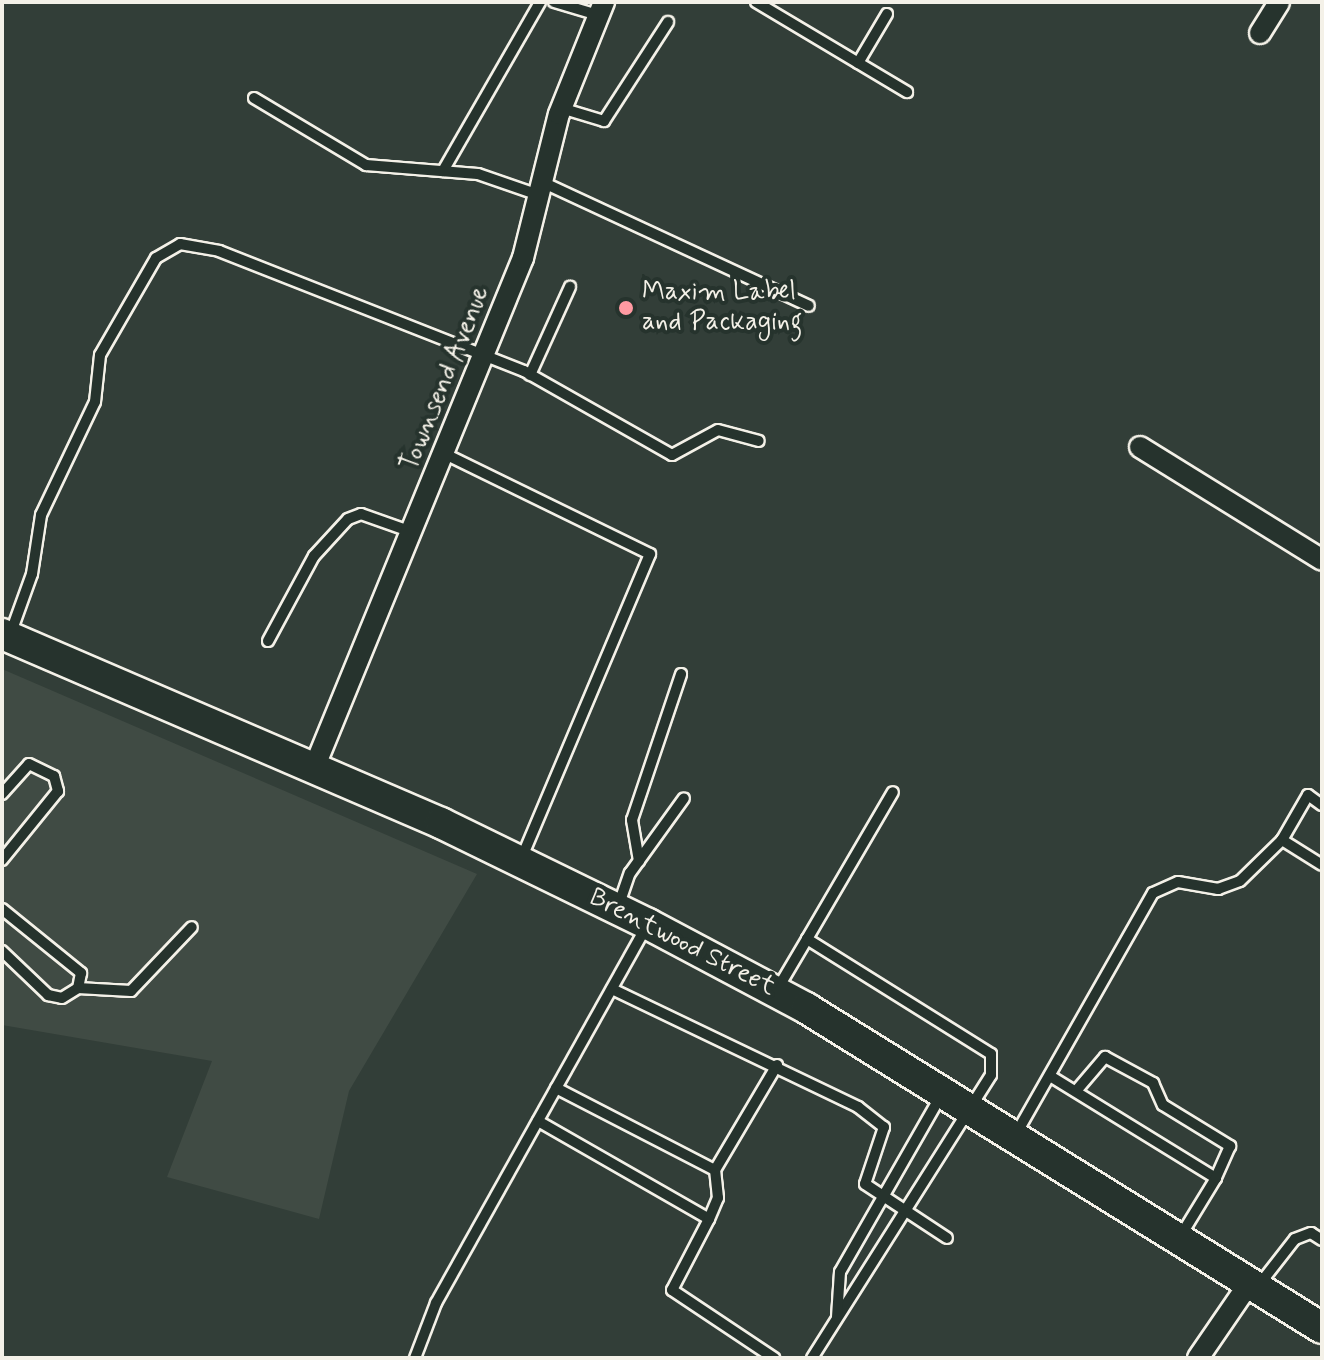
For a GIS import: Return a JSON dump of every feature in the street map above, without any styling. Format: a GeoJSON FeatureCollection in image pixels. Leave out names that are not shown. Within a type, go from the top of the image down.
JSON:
{"type":"FeatureCollection","features":[{"type":"Feature","properties":{"kind":"main road","name":"Brentwood Street"},"geometry":{"type":"LineString","coordinates":[[6,636],[314,768],[521,862],[648,924],[776,992],[1016,1134],[1322,1328]]}},
{"type":"Feature","properties":{"kind":"street"},"geometry":{"type":"LineString","coordinates":[[1260,33],[1279,2]]}},
{"type":"Feature","properties":{"kind":"street","name":"Townsend Avenue"},"geometry":{"type":"LineString","coordinates":[[314,768],[484,359],[540,188],[561,108],[601,8]]}},
{"type":"Feature","properties":{"kind":"street"},"geometry":{"type":"LineString","coordinates":[[1140,447],[1322,560]]}},
{"type":"Feature","properties":{"kind":"street"},"geometry":{"type":"LineString","coordinates":[[1198,1358],[1254,1284]]}},
{"type":"Feature","properties":{"kind":"lane"},"geometry":{"type":"LineString","coordinates":[[443,171],[540,2]]}},
{"type":"Feature","properties":{"kind":"lane"},"geometry":{"type":"LineString","coordinates":[[554,2],[601,8]]}},
{"type":"Feature","properties":{"kind":"lane"},"geometry":{"type":"LineString","coordinates":[[756,2],[771,6],[907,92]]}},
{"type":"Feature","properties":{"kind":"lane"},"geometry":{"type":"LineString","coordinates":[[858,63],[887,14]]}},
{"type":"Feature","properties":{"kind":"lane"},"geometry":{"type":"LineString","coordinates":[[561,108],[604,121],[668,22]]}},
{"type":"Feature","properties":{"kind":"lane"},"geometry":{"type":"LineString","coordinates":[[254,98],[366,165],[443,171],[540,188],[809,306]]}},
{"type":"Feature","properties":{"kind":"lane"},"geometry":{"type":"LineString","coordinates":[[6,636],[32,574],[41,515],[95,402],[100,355],[168,248],[194,242],[530,375],[672,455],[718,430],[759,441]]}},
{"type":"Feature","properties":{"kind":"lane"},"geometry":{"type":"LineString","coordinates":[[530,375],[570,287]]}},
{"type":"Feature","properties":{"kind":"lane"},"geometry":{"type":"LineString","coordinates":[[445,454],[650,554],[521,862]]}},
{"type":"Feature","properties":{"kind":"lane"},"geometry":{"type":"LineString","coordinates":[[268,641],[314,556],[348,519],[361,514],[412,532]]}},
{"type":"Feature","properties":{"kind":"lane"},"geometry":{"type":"LineString","coordinates":[[639,861],[632,820],[681,674]]}},
{"type":"Feature","properties":{"kind":"lane"},"geometry":{"type":"LineString","coordinates":[[2,794],[29,764],[54,776],[58,791],[2,860]]}},
{"type":"Feature","properties":{"kind":"lane"},"geometry":{"type":"LineString","coordinates":[[776,992],[893,792]]}},
{"type":"Feature","properties":{"kind":"lane"},"geometry":{"type":"LineString","coordinates":[[1016,1134],[1153,893],[1178,882],[1230,886],[1282,840],[1308,795],[1322,805]]}},
{"type":"Feature","properties":{"kind":"lane"},"geometry":{"type":"LineString","coordinates":[[617,909],[639,861],[684,798]]}},
{"type":"Feature","properties":{"kind":"lane"},"geometry":{"type":"LineString","coordinates":[[1282,840],[1322,865]]}},
{"type":"Feature","properties":{"kind":"lane"},"geometry":{"type":"LineString","coordinates":[[2,909],[81,973],[78,988]]}},
{"type":"Feature","properties":{"kind":"lane"},"geometry":{"type":"LineString","coordinates":[[415,1358],[436,1303],[648,924]]}},
{"type":"Feature","properties":{"kind":"lane"},"geometry":{"type":"LineString","coordinates":[[2,951],[48,995],[62,998],[78,988],[131,991],[192,927]]}},
{"type":"Feature","properties":{"kind":"lane"},"geometry":{"type":"LineString","coordinates":[[807,939],[991,1054],[991,1075],[812,1358]]}},
{"type":"Feature","properties":{"kind":"lane"},"geometry":{"type":"LineString","coordinates":[[612,989],[777,1065],[884,1127],[865,1175],[883,1198],[947,1238]]}},
{"type":"Feature","properties":{"kind":"lane"},"geometry":{"type":"LineString","coordinates":[[1076,1091],[1105,1057],[1153,1083],[1163,1105],[1230,1146],[1216,1178],[1180,1237]]}},
{"type":"Feature","properties":{"kind":"lane"},"geometry":{"type":"LineString","coordinates":[[774,1358],[672,1290],[718,1198],[715,1170],[777,1065]]}},
{"type":"Feature","properties":{"kind":"lane"},"geometry":{"type":"LineString","coordinates":[[1050,1076],[1216,1178]]}},
{"type":"Feature","properties":{"kind":"lane"},"geometry":{"type":"LineString","coordinates":[[556,1088],[715,1170]]}},
{"type":"Feature","properties":{"kind":"lane"},"geometry":{"type":"LineString","coordinates":[[837,1319],[840,1272],[944,1091]]}},
{"type":"Feature","properties":{"kind":"lane"},"geometry":{"type":"LineString","coordinates":[[538,1121],[709,1219]]}},
{"type":"Feature","properties":{"kind":"lane"},"geometry":{"type":"LineString","coordinates":[[1254,1284],[1295,1239],[1311,1233],[1322,1240]]}},
{"type":"Feature","properties":{"kind":"shaded area"},"geometry":{"type":"Polygon","coordinates":[[[2,669],[477,874],[349,1091],[319,1219],[167,1177],[212,1061],[2,1025],[2,669]]]}},
{"type":"Feature","properties":{"kind":"place","name":"Maxim Label and Packaging"},"geometry":{"type":"Point","coordinates":[626,308]}}]}
